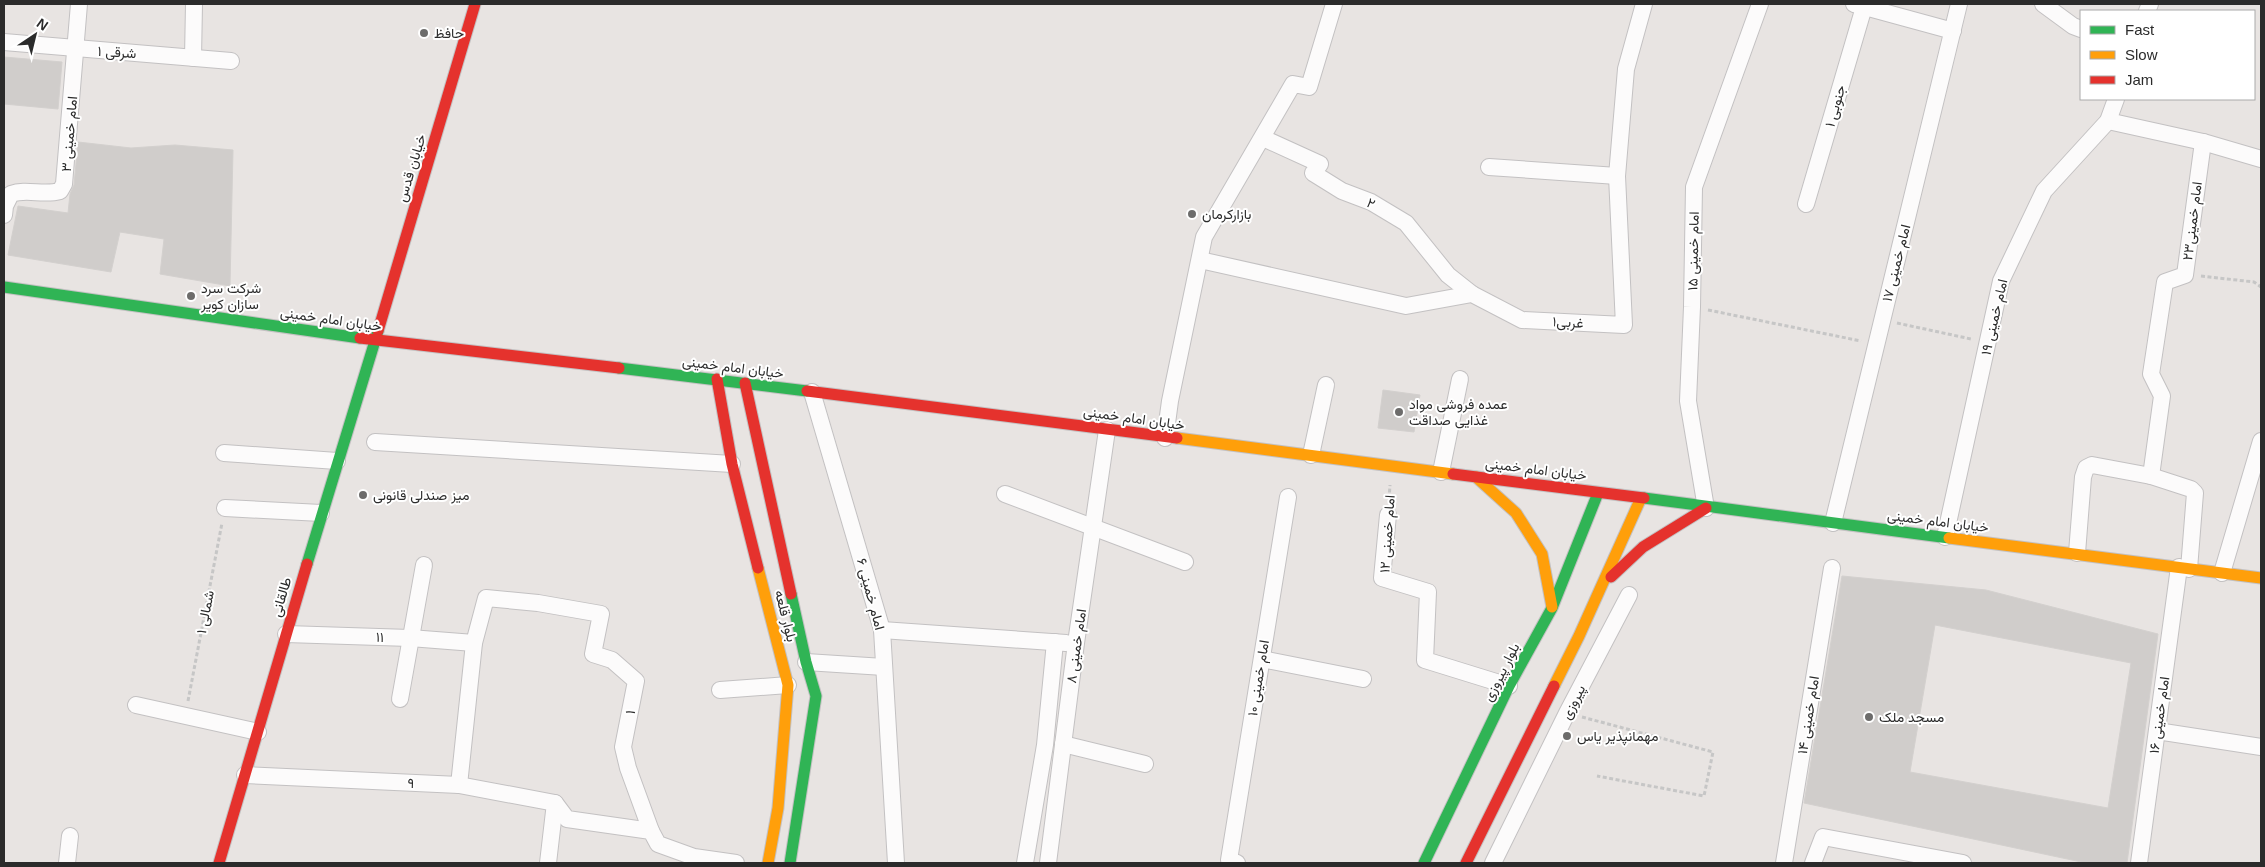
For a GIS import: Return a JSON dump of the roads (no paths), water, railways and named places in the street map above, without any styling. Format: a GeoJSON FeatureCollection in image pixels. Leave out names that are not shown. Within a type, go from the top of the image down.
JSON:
{"type":"FeatureCollection","features":[{"type":"Feature","properties":{"kind":"main road","name":"خیابان قدس"},"geometry":{"type":"LineString","coordinates":[[375,340],[475,4]]}},
{"type":"Feature","properties":{"kind":"main road","name":"خیابان امام خمینی"},"geometry":{"type":"LineString","coordinates":[[4,287],[375,340],[717,379],[1641,498],[1706,508],[2077,553],[2261,578]]}},
{"type":"Feature","properties":{"kind":"main road","name":"طالقانی"},"geometry":{"type":"LineString","coordinates":[[219,863],[321,513],[375,340]]}},
{"type":"Feature","properties":{"kind":"main road","name":"بلوار قلعه"},"geometry":{"type":"LineString","coordinates":[[717,379],[732,464],[788,685],[778,808],[768,863]]}},
{"type":"Feature","properties":{"kind":"main road","name":"بلوار قلعه"},"geometry":{"type":"LineString","coordinates":[[745,383],[806,662],[816,696],[790,863]]}},
{"type":"Feature","properties":{"kind":"main road"},"geometry":{"type":"LineString","coordinates":[[1476,477],[1516,514],[1542,554],[1552,608]]}},
{"type":"Feature","properties":{"kind":"main road","name":"بلوار پیروزی"},"geometry":{"type":"LineString","coordinates":[[1424,863],[1509,686],[1550,621],[1552,608],[1598,493]]}},
{"type":"Feature","properties":{"kind":"main road"},"geometry":{"type":"LineString","coordinates":[[1466,863],[1575,634],[1600,590],[1641,498]]}},
{"type":"Feature","properties":{"kind":"main road"},"geometry":{"type":"LineString","coordinates":[[1600,590],[1621,565],[1669,530],[1706,508]]}},
{"type":"Feature","properties":{"kind":"street","name":"امام خمینی ۳"},"geometry":{"type":"LineString","coordinates":[[4,215],[5,206],[12,194],[21,190],[51,193],[60,191],[64,184],[79,4]]}},
{"type":"Feature","properties":{"kind":"street"},"geometry":{"type":"LineString","coordinates":[[193,58],[194,4]]}},
{"type":"Feature","properties":{"kind":"street"},"geometry":{"type":"LineString","coordinates":[[1165,438],[1170,401],[1204,237],[1293,84],[1309,87],[1334,4]]}},
{"type":"Feature","properties":{"kind":"street","name":"غربی۱"},"geometry":{"type":"LineString","coordinates":[[1472,294],[1522,320],[1624,325],[1616,176],[1626,69],[1644,4]]}},
{"type":"Feature","properties":{"kind":"street","name":"امام خمینی ۱۵"},"geometry":{"type":"LineString","coordinates":[[1706,508],[1688,401],[1694,187],[1760,4]]}},
{"type":"Feature","properties":{"kind":"street","name":"امام خمینی ۱۷"},"geometry":{"type":"LineString","coordinates":[[1833,523],[1959,4]]}},
{"type":"Feature","properties":{"kind":"street"},"geometry":{"type":"LineString","coordinates":[[2043,4],[2073,26],[2080,29]]}},
{"type":"Feature","properties":{"kind":"street"},"geometry":{"type":"LineString","coordinates":[[1859,6],[1953,31]]}},
{"type":"Feature","properties":{"kind":"street","name":"۱ جنوبی"},"geometry":{"type":"LineString","coordinates":[[1806,204],[1859,6]]}},
{"type":"Feature","properties":{"kind":"street","name":"شرقی ۱"},"geometry":{"type":"LineString","coordinates":[[4,42],[231,61]]}},
{"type":"Feature","properties":{"kind":"street","name":"امام خمینی ۱۹"},"geometry":{"type":"LineString","coordinates":[[1945,537],[2001,280],[2044,191],[2108,121],[2116,100]]}},
{"type":"Feature","properties":{"kind":"street"},"geometry":{"type":"LineString","coordinates":[[2108,121],[2202,142],[2261,159]]}},
{"type":"Feature","properties":{"kind":"street","name":"۲"},"geometry":{"type":"LineString","coordinates":[[1263,138],[1320,164],[1314,173],[1342,191],[1371,202],[1406,223],[1448,275],[1472,294]]}},
{"type":"Feature","properties":{"kind":"street","name":"امام خمینی۲۳"},"geometry":{"type":"LineString","coordinates":[[2150,476],[2162,396],[2151,374],[2165,282],[2186,275],[2202,142]]}},
{"type":"Feature","properties":{"kind":"street"},"geometry":{"type":"LineString","coordinates":[[1489,167],[1616,176]]}},
{"type":"Feature","properties":{"kind":"street"},"geometry":{"type":"LineString","coordinates":[[1200,260],[1406,306],[1472,294]]}},
{"type":"Feature","properties":{"kind":"street"},"geometry":{"type":"LineString","coordinates":[[1441,472],[1460,379]]}},
{"type":"Feature","properties":{"kind":"street"},"geometry":{"type":"LineString","coordinates":[[1311,455],[1326,385]]}},
{"type":"Feature","properties":{"kind":"street","name":"امام خمینی ۶"},"geometry":{"type":"LineString","coordinates":[[812,392],[882,630],[896,863]]}},
{"type":"Feature","properties":{"kind":"street","name":"امام خمینی ۸"},"geometry":{"type":"LineString","coordinates":[[1048,863],[1076,643],[1107,430]]}},
{"type":"Feature","properties":{"kind":"street"},"geometry":{"type":"LineString","coordinates":[[2222,573],[2261,441]]}},
{"type":"Feature","properties":{"kind":"street"},"geometry":{"type":"LineString","coordinates":[[375,442],[732,464]]}},
{"type":"Feature","properties":{"kind":"street"},"geometry":{"type":"LineString","coordinates":[[224,453],[337,460]]}},
{"type":"Feature","properties":{"kind":"street"},"geometry":{"type":"LineString","coordinates":[[2077,553],[2083,477],[2086,468],[2092,465],[2150,476]]}},
{"type":"Feature","properties":{"kind":"street","name":"امام خمینی ۱۶"},"geometry":{"type":"LineString","coordinates":[[2139,863],[2157,731],[2195,492],[2150,476]]}},
{"type":"Feature","properties":{"kind":"street"},"geometry":{"type":"LineString","coordinates":[[1005,494],[1185,562]]}},
{"type":"Feature","properties":{"kind":"street","name":"امام خمینی ۱۰"},"geometry":{"type":"LineString","coordinates":[[1233,862],[1262,658],[1288,496]]}},
{"type":"Feature","properties":{"kind":"street"},"geometry":{"type":"LineString","coordinates":[[225,508],[321,513]]}},
{"type":"Feature","properties":{"kind":"street","name":"امام خمینی ۱۲"},"geometry":{"type":"LineString","coordinates":[[1388,515],[1382,578],[1428,592],[1425,660],[1509,686]]}},
{"type":"Feature","properties":{"kind":"street"},"geometry":{"type":"LineString","coordinates":[[400,699],[424,565]]}},
{"type":"Feature","properties":{"kind":"street","name":"امام خمینی ۱۴"},"geometry":{"type":"LineString","coordinates":[[1784,863],[1832,568]]}},
{"type":"Feature","properties":{"kind":"street","name":"پیروزی"},"geometry":{"type":"LineString","coordinates":[[1493,863],[1567,713],[1629,595]]}},
{"type":"Feature","properties":{"kind":"street","name":"۱"},"geometry":{"type":"LineString","coordinates":[[474,642],[486,598],[538,603],[601,614],[593,654],[612,660],[636,682],[623,747],[628,768],[651,831]]}},
{"type":"Feature","properties":{"kind":"street"},"geometry":{"type":"LineString","coordinates":[[882,630],[1076,643]]}},
{"type":"Feature","properties":{"kind":"street","name":"۱۱"},"geometry":{"type":"LineString","coordinates":[[286,634],[474,642]]}},
{"type":"Feature","properties":{"kind":"street"},"geometry":{"type":"LineString","coordinates":[[459,785],[474,642]]}},
{"type":"Feature","properties":{"kind":"street"},"geometry":{"type":"LineString","coordinates":[[1025,863],[1045,745],[1055,642]]}},
{"type":"Feature","properties":{"kind":"street"},"geometry":{"type":"LineString","coordinates":[[1262,658],[1363,679]]}},
{"type":"Feature","properties":{"kind":"street"},"geometry":{"type":"LineString","coordinates":[[806,662],[884,667]]}},
{"type":"Feature","properties":{"kind":"street"},"geometry":{"type":"LineString","coordinates":[[720,690],[788,685]]}},
{"type":"Feature","properties":{"kind":"street"},"geometry":{"type":"LineString","coordinates":[[136,705],[258,732]]}},
{"type":"Feature","properties":{"kind":"street"},"geometry":{"type":"LineString","coordinates":[[2157,731],[2261,747]]}},
{"type":"Feature","properties":{"kind":"street"},"geometry":{"type":"LineString","coordinates":[[1063,744],[1144,764]]}},
{"type":"Feature","properties":{"kind":"street","name":"۹"},"geometry":{"type":"LineString","coordinates":[[245,775],[459,785],[555,803]]}},
{"type":"Feature","properties":{"kind":"street"},"geometry":{"type":"LineString","coordinates":[[555,803],[567,819],[651,831],[658,844],[694,860],[736,863]]}},
{"type":"Feature","properties":{"kind":"street"},"geometry":{"type":"LineString","coordinates":[[548,863],[555,803]]}},
{"type":"Feature","properties":{"kind":"street"},"geometry":{"type":"LineString","coordinates":[[67,863],[70,836]]}},
{"type":"Feature","properties":{"kind":"street"},"geometry":{"type":"LineString","coordinates":[[1814,863],[1823,837],[1962,863]]}},
{"type":"Feature","properties":{"kind":"place","name":"حافظ"},"geometry":{"type":"Point","coordinates":[424,33]}},
{"type":"Feature","properties":{"kind":"place","name":"بازارکرمان"},"geometry":{"type":"Point","coordinates":[1192,214]}},
{"type":"Feature","properties":{"kind":"place","name":"شرکت سرد سازان کویر"},"geometry":{"type":"Point","coordinates":[191,296]}},
{"type":"Feature","properties":{"kind":"place","name":"عمده فروشی مواد غذایی صداقت"},"geometry":{"type":"Point","coordinates":[1399,412]}},
{"type":"Feature","properties":{"kind":"place","name":"میز صندلی قانونی"},"geometry":{"type":"Point","coordinates":[363,495]}},
{"type":"Feature","properties":{"kind":"place","name":"مسجد ملک"},"geometry":{"type":"Point","coordinates":[1869,717]}},
{"type":"Feature","properties":{"kind":"place","name":"مهمانپذیر یاس"},"geometry":{"type":"Point","coordinates":[1567,736]}}]}
